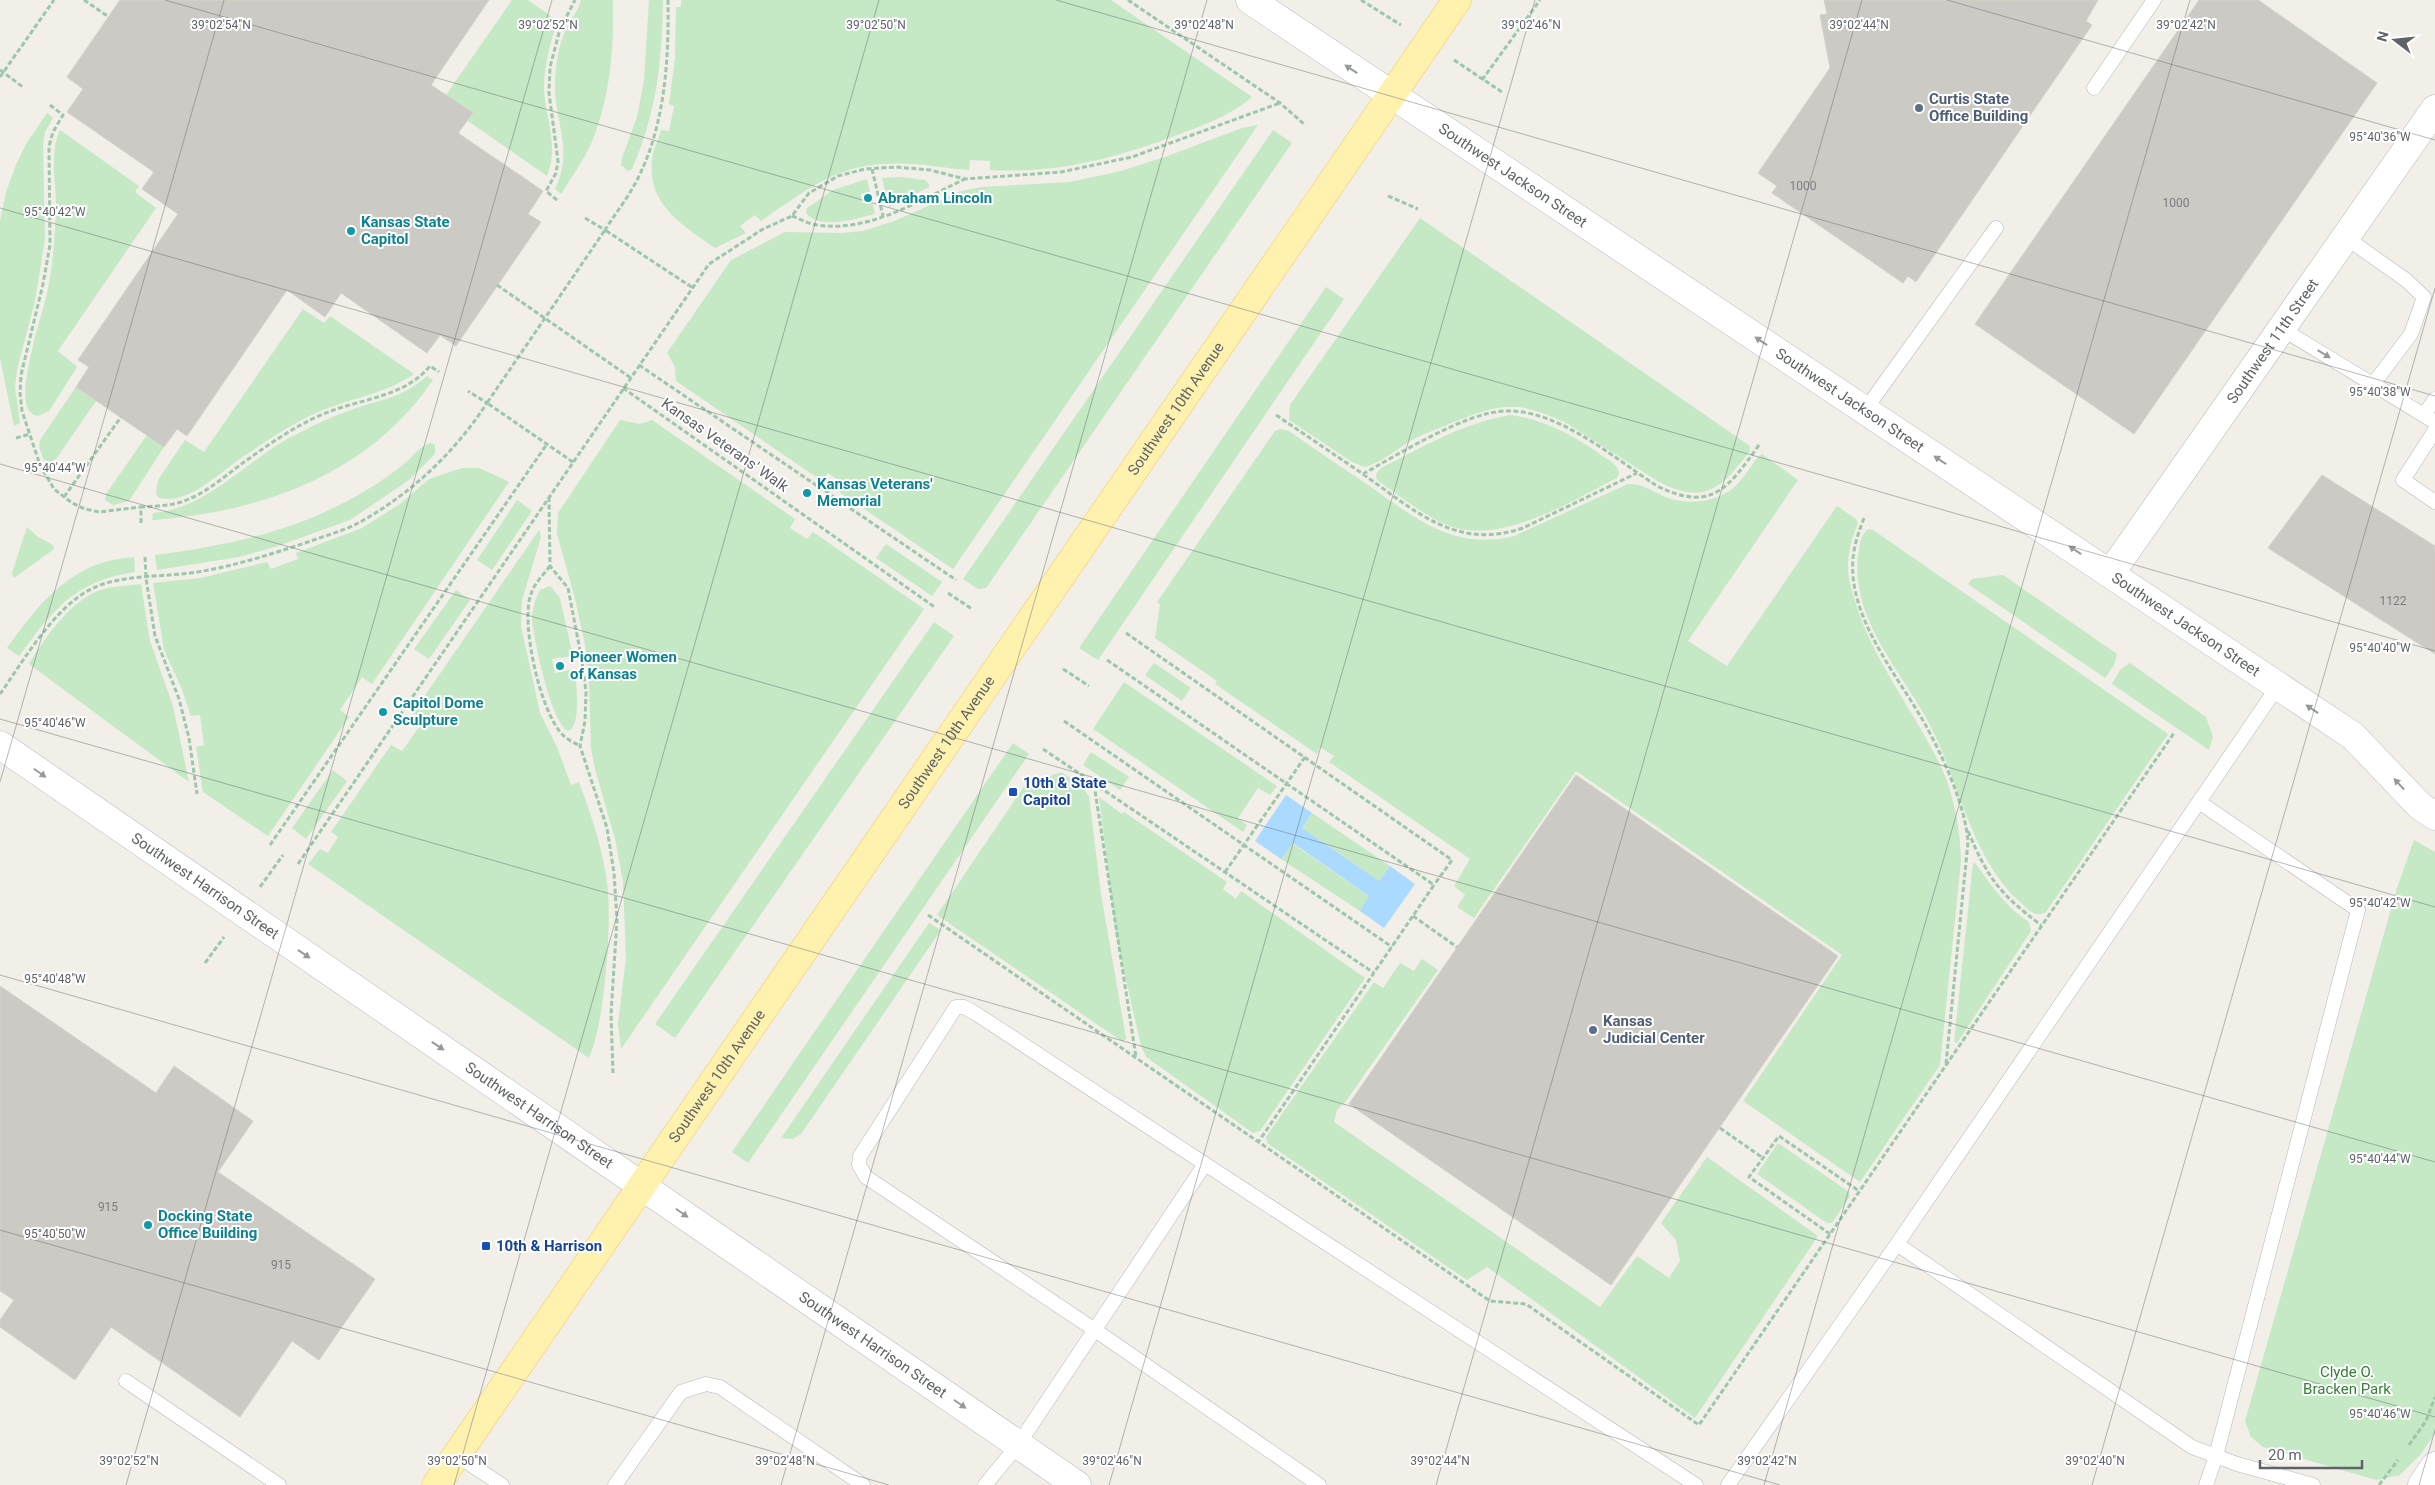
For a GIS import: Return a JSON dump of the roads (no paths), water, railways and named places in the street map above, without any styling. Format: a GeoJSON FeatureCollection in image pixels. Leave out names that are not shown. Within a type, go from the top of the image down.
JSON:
{"type":"FeatureCollection","features":[{"type":"Feature","properties":{"kind":"main road","name":"Southwest 10th Avenue"},"geometry":{"type":"LineString","coordinates":[[436,1485],[1457,0]]}},
{"type":"Feature","properties":{"kind":"street","name":"Southwest Jackson Street"},"geometry":{"type":"LineString","coordinates":[[1250,0],[2353,736],[2420,806],[2435,816]]}},
{"type":"Feature","properties":{"kind":"street","name":"Southwest 11th Street"},"geometry":{"type":"LineString","coordinates":[[2110,574],[2435,110]]}},
{"type":"Feature","properties":{"kind":"street","name":"Southwest Harrison Street"},"geometry":{"type":"LineString","coordinates":[[0,745],[1076,1485]]}},
{"type":"Feature","properties":{"kind":"street"},"geometry":{"type":"LineString","coordinates":[[2422,1485],[2435,1466]]}},
{"type":"Feature","properties":{"kind":"lane"},"geometry":{"type":"LineString","coordinates":[[2094,88],[2154,0]]}},
{"type":"Feature","properties":{"kind":"lane"},"geometry":{"type":"LineString","coordinates":[[1865,410],[1996,228]]}},
{"type":"Feature","properties":{"kind":"lane"},"geometry":{"type":"LineString","coordinates":[[2345,237],[2406,280],[2424,297],[2412,334],[2374,383]]}},
{"type":"Feature","properties":{"kind":"lane"},"geometry":{"type":"LineString","coordinates":[[2282,329],[2430,418],[2435,399]]}},
{"type":"Feature","properties":{"kind":"lane"},"geometry":{"type":"LineString","coordinates":[[2435,430],[2402,480],[2435,502]]}},
{"type":"Feature","properties":{"kind":"lane"},"geometry":{"type":"LineString","coordinates":[[1728,1485],[1897,1244],[2278,686]]}},
{"type":"Feature","properties":{"kind":"lane"},"geometry":{"type":"LineString","coordinates":[[2199,802],[2358,910],[2216,1456],[2206,1485]]}},
{"type":"Feature","properties":{"kind":"lane"},"geometry":{"type":"LineString","coordinates":[[1319,1485],[1095,1330],[866,1177],[860,1171],[860,1156],[956,1007],[964,1007],[975,1013],[1696,1485]]}},
{"type":"Feature","properties":{"kind":"lane"},"geometry":{"type":"LineString","coordinates":[[984,1485],[1018,1444],[1206,1164]]}},
{"type":"Feature","properties":{"kind":"lane"},"geometry":{"type":"LineString","coordinates":[[1897,1244],[2192,1448],[2313,1485]]}},
{"type":"Feature","properties":{"kind":"lane"},"geometry":{"type":"LineString","coordinates":[[126,1381],[279,1485]]}},
{"type":"Feature","properties":{"kind":"lane"},"geometry":{"type":"LineString","coordinates":[[615,1485],[681,1392],[706,1384],[720,1387],[863,1485]]}},
{"type":"Feature","properties":{"kind":"lane"},"geometry":{"type":"LineString","coordinates":[[456,1455],[502,1485]]}},
{"type":"Feature","properties":{"kind":"water"},"geometry":{"type":"Polygon","coordinates":[[[1286,795],[1312,813],[1302,828],[1379,881],[1390,866],[1415,884],[1384,928],[1360,911],[1369,896],[1293,843],[1281,859],[1255,841],[1286,795]]]}},
{"type":"Feature","properties":{"kind":"place","name":"Curtis State Office Building"},"geometry":{"type":"Point","coordinates":[1919,108]}},
{"type":"Feature","properties":{"kind":"place","name":"Abraham Lincoln"},"geometry":{"type":"Point","coordinates":[868,198]}},
{"type":"Feature","properties":{"kind":"place","name":"Kansas State Capitol"},"geometry":{"type":"Point","coordinates":[351,231]}},
{"type":"Feature","properties":{"kind":"place","name":"Kansas Veterans' Memorial"},"geometry":{"type":"Point","coordinates":[807,493]}},
{"type":"Feature","properties":{"kind":"place","name":"Pioneer Women of Kansas"},"geometry":{"type":"Point","coordinates":[560,666]}},
{"type":"Feature","properties":{"kind":"place","name":"Capitol Dome Sculpture"},"geometry":{"type":"Point","coordinates":[383,712]}},
{"type":"Feature","properties":{"kind":"place","name":"10th & State Capitol"},"geometry":{"type":"Point","coordinates":[1013,792]}},
{"type":"Feature","properties":{"kind":"place","name":"Kansas Judicial Center"},"geometry":{"type":"Point","coordinates":[1593,1030]}},
{"type":"Feature","properties":{"kind":"place","name":"Docking State Office Building"},"geometry":{"type":"Point","coordinates":[148,1225]}},
{"type":"Feature","properties":{"kind":"place","name":"10th & Harrison"},"geometry":{"type":"Point","coordinates":[486,1246]}},
{"type":"Feature","properties":{"kind":"park label","name":"Clyde O. Bracken Park"},"geometry":{"type":"Point","coordinates":[2347,1380]}}]}
